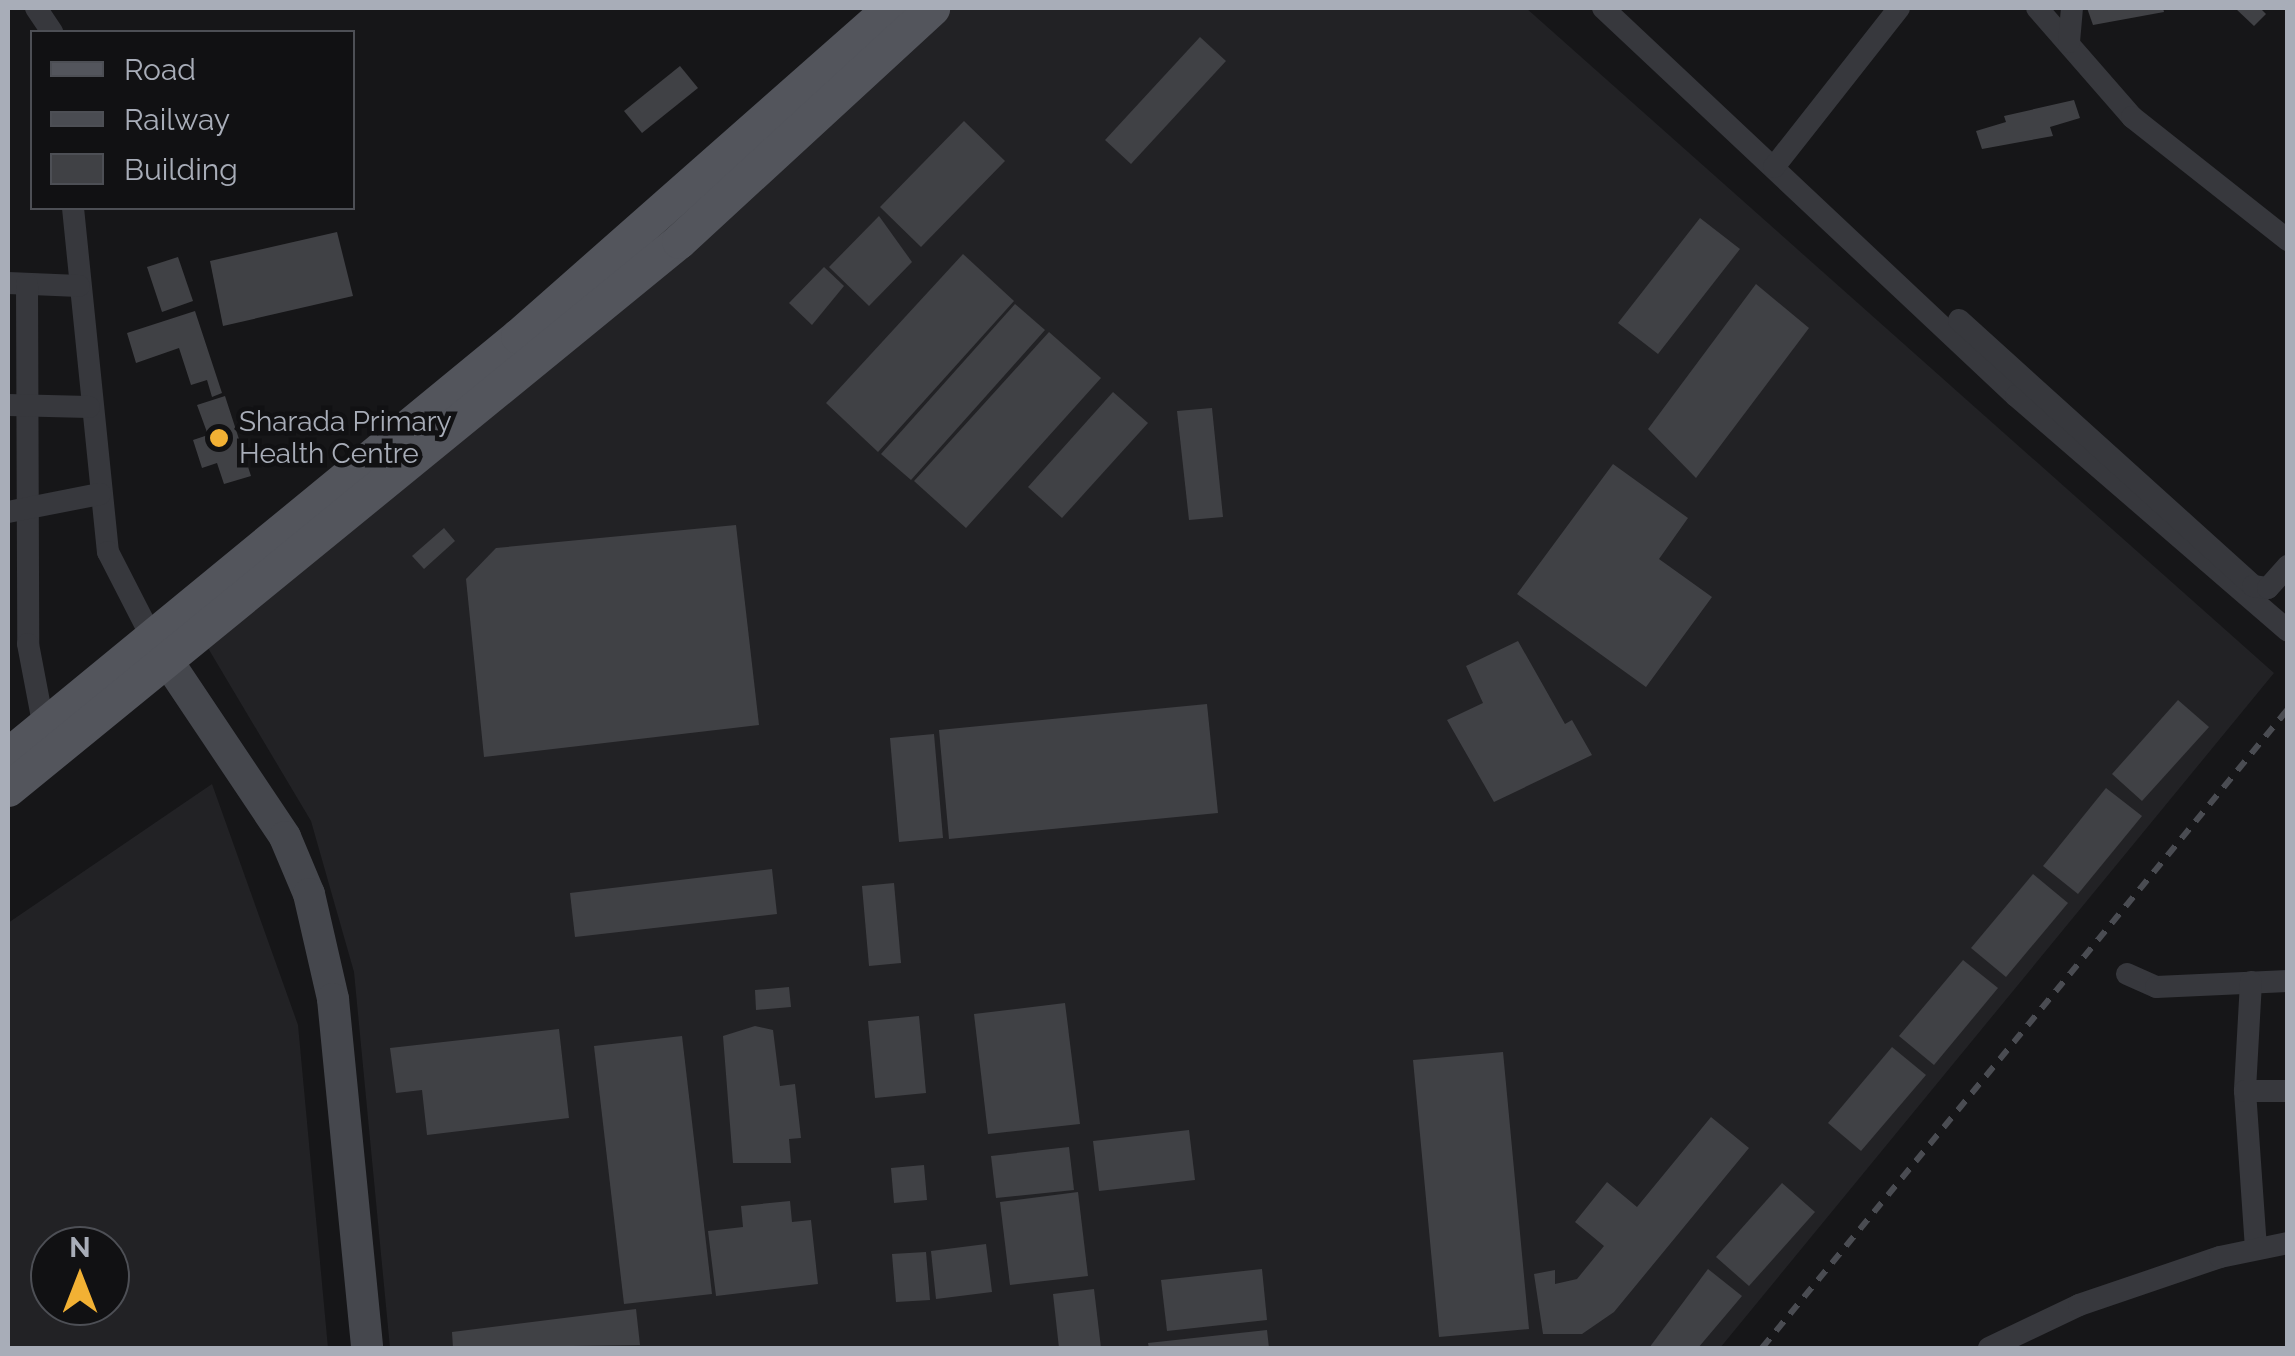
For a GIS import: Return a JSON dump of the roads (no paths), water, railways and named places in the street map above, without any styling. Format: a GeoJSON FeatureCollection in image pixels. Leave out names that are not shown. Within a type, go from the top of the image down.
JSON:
{"type":"FeatureCollection","features":[{"type":"Feature","properties":{"kind":"main road"},"geometry":{"type":"LineString","coordinates":[[8,790],[161,647],[728,157],[890,8]]}},
{"type":"Feature","properties":{"kind":"main road"},"geometry":{"type":"LineString","coordinates":[[8,756],[161,647],[680,241],[932,8]]}},
{"type":"Feature","properties":{"kind":"main road"},"geometry":{"type":"LineString","coordinates":[[161,647],[286,837],[310,894],[333,999],[367,1348]]}},
{"type":"Feature","properties":{"kind":"street"},"geometry":{"type":"LineString","coordinates":[[36,8],[51,30]]}},
{"type":"Feature","properties":{"kind":"street"},"geometry":{"type":"LineString","coordinates":[[1603,8],[2253,586],[2268,588],[2288,566]]}},
{"type":"Feature","properties":{"kind":"street"},"geometry":{"type":"LineString","coordinates":[[1624,8],[2016,396],[2225,584],[2278,606],[2288,631]]}},
{"type":"Feature","properties":{"kind":"street"},"geometry":{"type":"LineString","coordinates":[[1779,162],[1898,8]]}},
{"type":"Feature","properties":{"kind":"street"},"geometry":{"type":"LineString","coordinates":[[2037,8],[2132,117],[2288,240]]}},
{"type":"Feature","properties":{"kind":"street"},"geometry":{"type":"LineString","coordinates":[[2069,42],[2072,8]]}},
{"type":"Feature","properties":{"kind":"street"},"geometry":{"type":"LineString","coordinates":[[74,210],[89,408],[112,563],[161,647]]}},
{"type":"Feature","properties":{"kind":"street"},"geometry":{"type":"LineString","coordinates":[[44,728],[18,649],[17,283],[79,286]]}},
{"type":"Feature","properties":{"kind":"street"},"geometry":{"type":"LineString","coordinates":[[18,406],[89,408]]}},
{"type":"Feature","properties":{"kind":"street"},"geometry":{"type":"LineString","coordinates":[[17,511],[100,494]]}},
{"type":"Feature","properties":{"kind":"street"},"geometry":{"type":"LineString","coordinates":[[2126,974],[2156,987],[2288,981]]}},
{"type":"Feature","properties":{"kind":"street"},"geometry":{"type":"LineString","coordinates":[[2251,982],[2245,1091],[2256,1248]]}},
{"type":"Feature","properties":{"kind":"street"},"geometry":{"type":"LineString","coordinates":[[2245,1091],[2288,1091]]}},
{"type":"Feature","properties":{"kind":"street"},"geometry":{"type":"LineString","coordinates":[[1989,1348],[2074,1308],[2256,1248],[2286,1251]]}},
{"type":"Feature","properties":{"kind":"railway"},"geometry":{"type":"LineString","coordinates":[[1762,1348],[2288,709]]}},
{"type":"Feature","properties":{"kind":"place","name":"Sharada Primary Health Centre"},"geometry":{"type":"Point","coordinates":[219,438]}}]}
